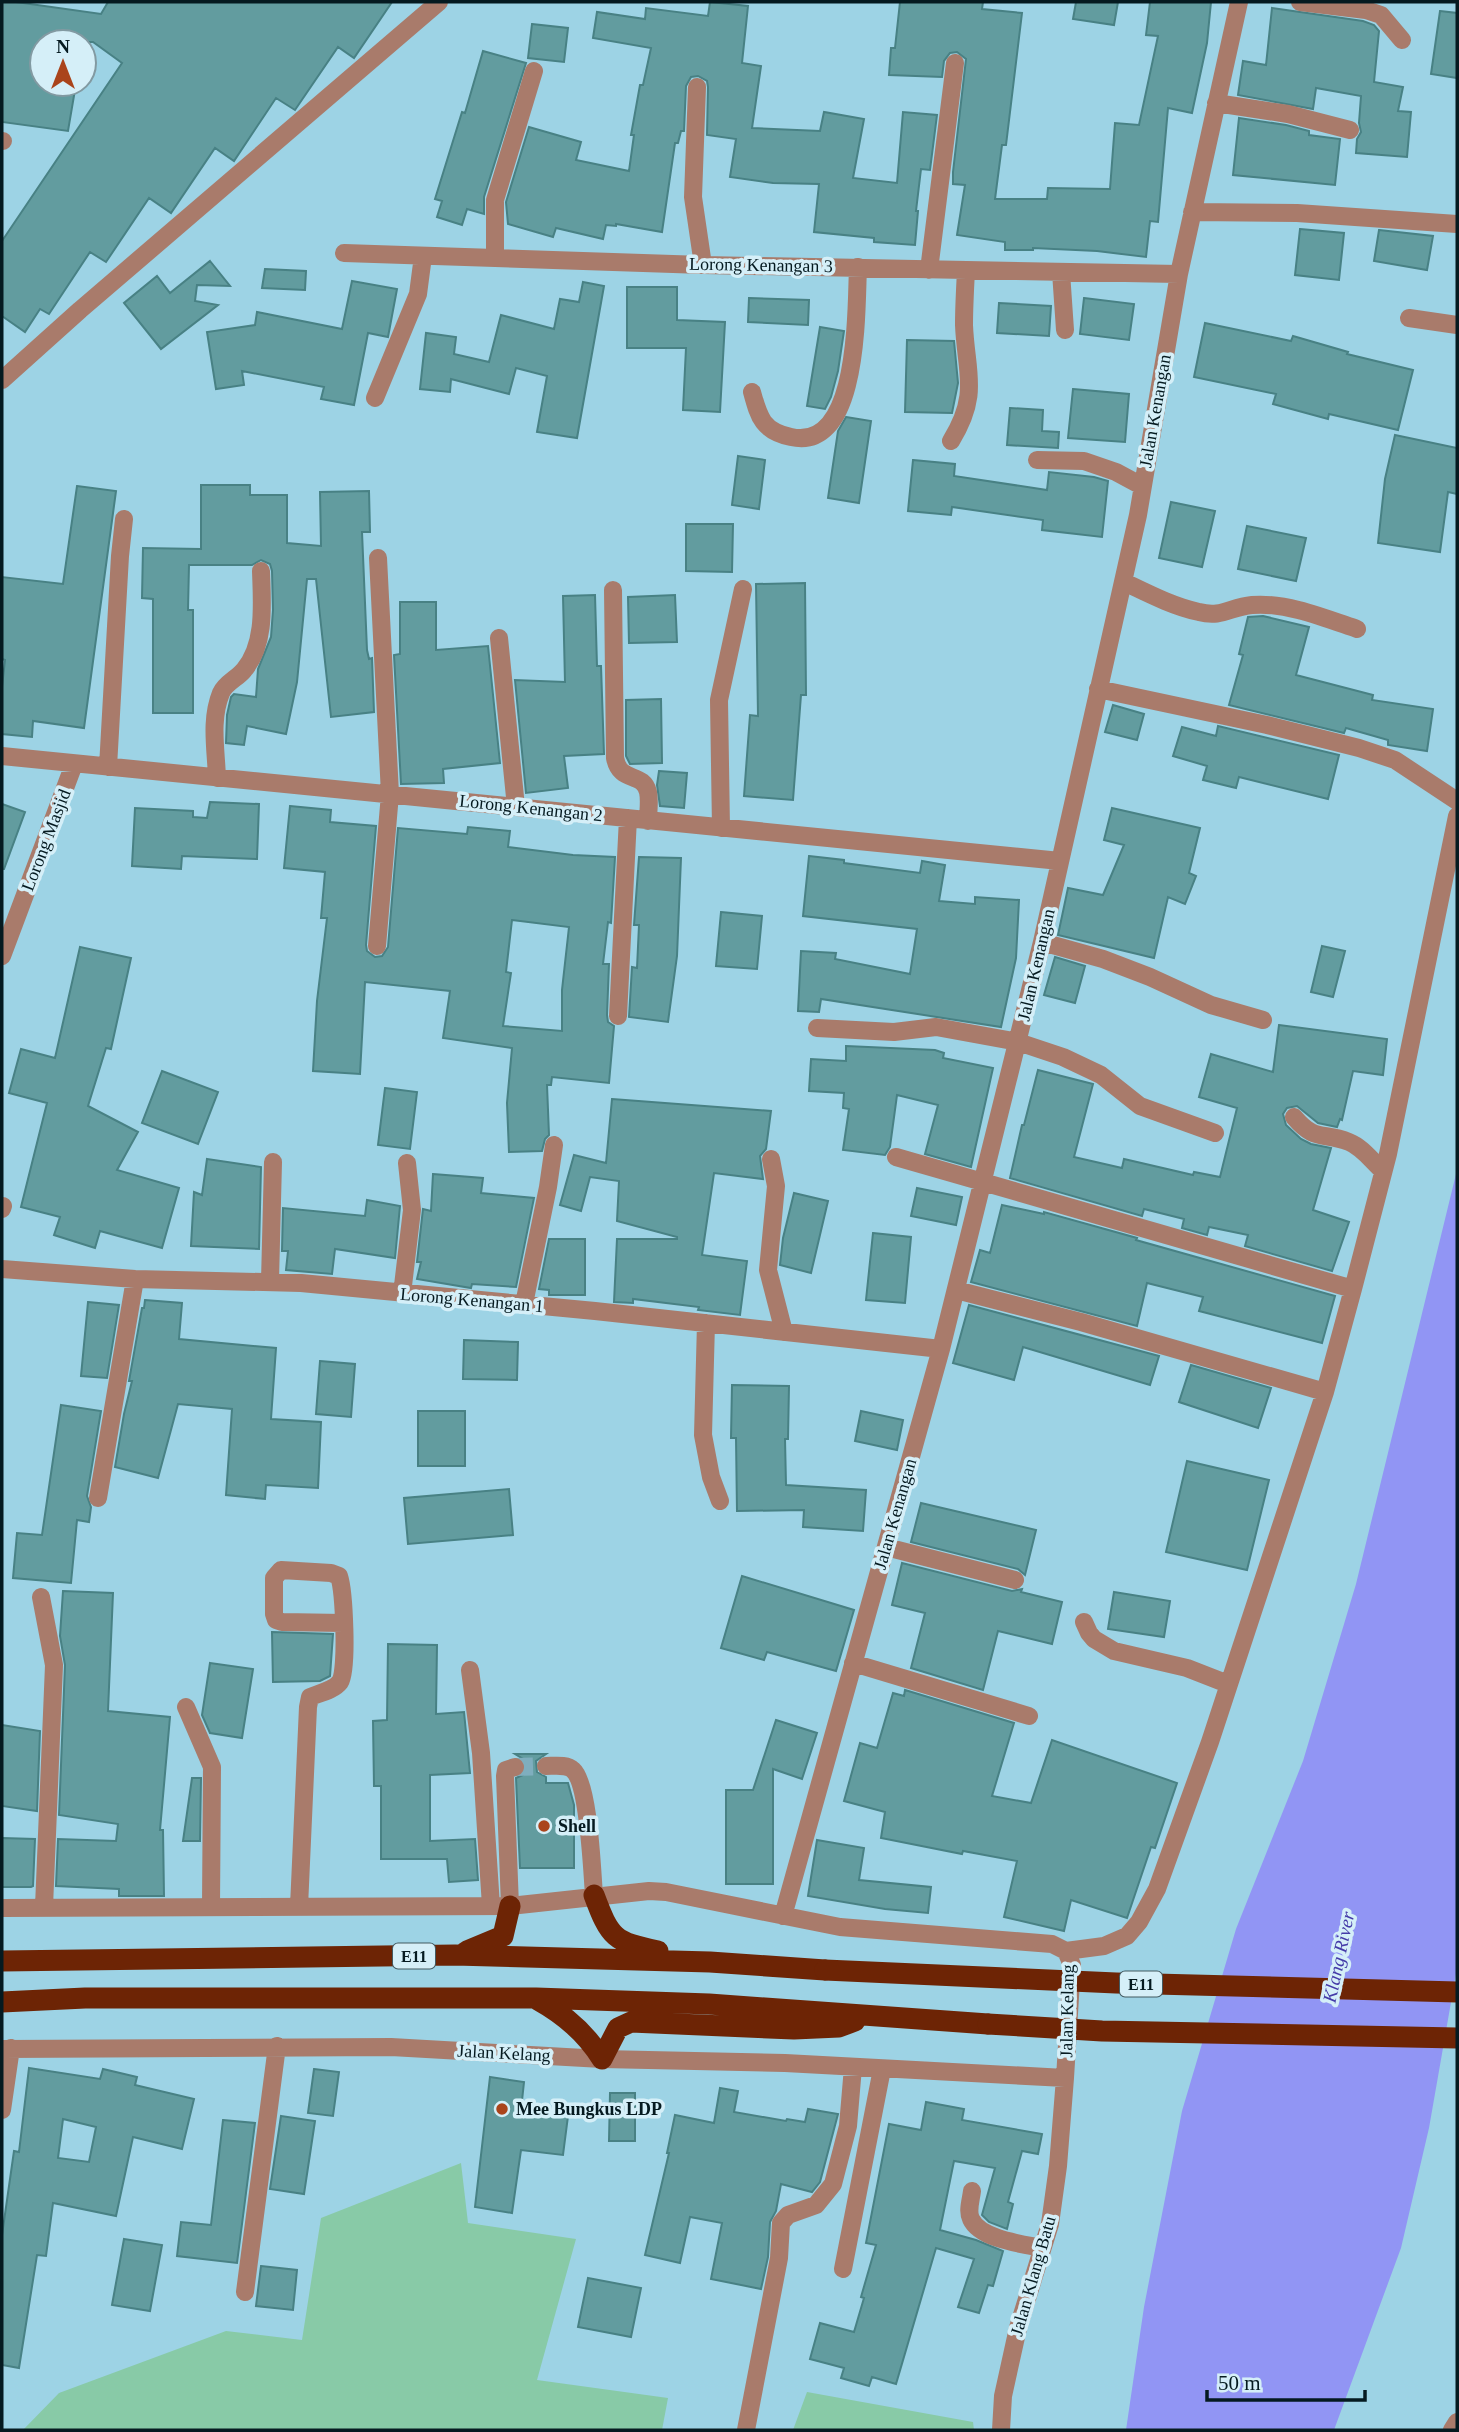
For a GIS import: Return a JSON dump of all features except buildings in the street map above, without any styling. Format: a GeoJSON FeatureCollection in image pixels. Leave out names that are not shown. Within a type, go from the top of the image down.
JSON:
{"type":"FeatureCollection","features":[{"type":"Feature","properties":{"kind":"highway"},"geometry":{"type":"LineString","coordinates":[[594,1895],[605,1925],[625,1944],[710,1962]]}},
{"type":"Feature","properties":{"kind":"highway"},"geometry":{"type":"LineString","coordinates":[[455,1955],[503,1936],[500,1906]]}},
{"type":"Feature","properties":{"kind":"highway","name":"E11"},"geometry":{"type":"LineString","coordinates":[[2,1961],[455,1955],[710,1962],[1116,1983],[1457,1992]]}},
{"type":"Feature","properties":{"kind":"highway"},"geometry":{"type":"LineString","coordinates":[[2,2002],[85,1998],[536,1998],[709,2004],[1102,2031],[1457,2038]]}},
{"type":"Feature","properties":{"kind":"highway"},"geometry":{"type":"LineString","coordinates":[[536,1998],[562,2013],[591,2041],[602,2059]]}},
{"type":"Feature","properties":{"kind":"highway"},"geometry":{"type":"LineString","coordinates":[[602,2059],[618,2028],[631,2022],[794,2029],[839,2027],[870,2016]]}},
{"type":"Feature","properties":{"kind":"street"},"geometry":{"type":"LineString","coordinates":[[2,380],[439,2]]}},
{"type":"Feature","properties":{"kind":"street","name":"Jalan Kenangan"},"geometry":{"type":"LineString","coordinates":[[783,1916],[941,1349],[1042,943],[1124,582],[1179,274],[1239,2]]}},
{"type":"Feature","properties":{"kind":"street"},"geometry":{"type":"LineString","coordinates":[[1300,2],[1366,10],[1381,15],[1402,40]]}},
{"type":"Feature","properties":{"kind":"street"},"geometry":{"type":"LineString","coordinates":[[929,270],[955,63]]}},
{"type":"Feature","properties":{"kind":"street"},"geometry":{"type":"LineString","coordinates":[[495,258],[495,200],[534,71]]}},
{"type":"Feature","properties":{"kind":"street"},"geometry":{"type":"LineString","coordinates":[[697,87],[693,197],[703,265]]}},
{"type":"Feature","properties":{"kind":"street"},"geometry":{"type":"LineString","coordinates":[[1216,103],[1288,114],[1350,130]]}},
{"type":"Feature","properties":{"kind":"street"},"geometry":{"type":"LineString","coordinates":[[1192,212],[1297,212],[1457,224]]}},
{"type":"Feature","properties":{"kind":"street","name":"Lorong Kenangan 3"},"geometry":{"type":"LineString","coordinates":[[344,253],[703,265],[1179,274]]}},
{"type":"Feature","properties":{"kind":"street"},"geometry":{"type":"LineString","coordinates":[[375,398],[418,294],[423,256]]}},
{"type":"Feature","properties":{"kind":"street"},"geometry":{"type":"LineString","coordinates":[[752,392],[762,421],[772,432],[808,439],[823,432],[850,380],[858,267]]}},
{"type":"Feature","properties":{"kind":"street"},"geometry":{"type":"LineString","coordinates":[[951,441],[961,424],[969,394],[970,374],[964,326],[966,271]]}},
{"type":"Feature","properties":{"kind":"street"},"geometry":{"type":"LineString","coordinates":[[1061,272],[1065,330]]}},
{"type":"Feature","properties":{"kind":"street"},"geometry":{"type":"LineString","coordinates":[[1409,318],[1457,325]]}},
{"type":"Feature","properties":{"kind":"street"},"geometry":{"type":"LineString","coordinates":[[1037,460],[1084,461],[1116,472],[1142,486]]}},
{"type":"Feature","properties":{"kind":"street"},"geometry":{"type":"LineString","coordinates":[[108,767],[124,519]]}},
{"type":"Feature","properties":{"kind":"street"},"geometry":{"type":"LineString","coordinates":[[377,946],[390,794],[378,558]]}},
{"type":"Feature","properties":{"kind":"street"},"geometry":{"type":"LineString","coordinates":[[217,778],[214,718],[222,689],[244,671],[257,647],[262,599],[261,571]]}},
{"type":"Feature","properties":{"kind":"street"},"geometry":{"type":"LineString","coordinates":[[1124,582],[1198,612],[1219,615],[1235,608],[1268,605],[1318,616],[1357,629]]}},
{"type":"Feature","properties":{"kind":"street"},"geometry":{"type":"LineString","coordinates":[[721,828],[719,700],[743,589]]}},
{"type":"Feature","properties":{"kind":"street"},"geometry":{"type":"LineString","coordinates":[[613,590],[615,758],[617,768],[622,773],[638,779],[648,790],[648,821]]}},
{"type":"Feature","properties":{"kind":"street"},"geometry":{"type":"LineString","coordinates":[[499,638],[516,807]]}},
{"type":"Feature","properties":{"kind":"street"},"geometry":{"type":"LineString","coordinates":[[1098,689],[1254,722],[1359,748],[1395,760],[1457,801]]}},
{"type":"Feature","properties":{"kind":"street","name":"Lorong Kenangan 2"},"geometry":{"type":"LineString","coordinates":[[2,756],[1060,861]]}},
{"type":"Feature","properties":{"kind":"street","name":"Lorong Masjid"},"geometry":{"type":"LineString","coordinates":[[2,956],[74,764]]}},
{"type":"Feature","properties":{"kind":"street"},"geometry":{"type":"LineString","coordinates":[[1066,1951],[1104,1946],[1126,1936],[1139,1922],[1157,1889],[1228,1684],[1325,1392],[1353,1289],[1383,1171],[1457,816]]}},
{"type":"Feature","properties":{"kind":"street"},"geometry":{"type":"LineString","coordinates":[[618,1016],[628,818]]}},
{"type":"Feature","properties":{"kind":"street"},"geometry":{"type":"LineString","coordinates":[[1042,943],[1103,959],[1211,1005],[1263,1020]]}},
{"type":"Feature","properties":{"kind":"street"},"geometry":{"type":"LineString","coordinates":[[817,1028],[894,1032],[936,1027],[1018,1042],[1063,1057],[1101,1075],[1140,1106],[1215,1133]]}},
{"type":"Feature","properties":{"kind":"street"},"geometry":{"type":"LineString","coordinates":[[1294,1117],[1310,1133],[1348,1142],[1359,1148],[1383,1171]]}},
{"type":"Feature","properties":{"kind":"street"},"geometry":{"type":"LineString","coordinates":[[524,1304],[554,1145]]}},
{"type":"Feature","properties":{"kind":"street"},"geometry":{"type":"LineString","coordinates":[[896,1157],[1353,1289]]}},
{"type":"Feature","properties":{"kind":"street"},"geometry":{"type":"LineString","coordinates":[[771,1159],[776,1186],[768,1270],[784,1332]]}},
{"type":"Feature","properties":{"kind":"street"},"geometry":{"type":"LineString","coordinates":[[270,1281],[273,1162]]}},
{"type":"Feature","properties":{"kind":"street"},"geometry":{"type":"LineString","coordinates":[[402,1294],[412,1210],[407,1163]]}},
{"type":"Feature","properties":{"kind":"street","name":"Lorong Kenangan 1"},"geometry":{"type":"LineString","coordinates":[[2,1269],[135,1279],[270,1281],[524,1304],[941,1349]]}},
{"type":"Feature","properties":{"kind":"street"},"geometry":{"type":"LineString","coordinates":[[98,1498],[135,1279]]}},
{"type":"Feature","properties":{"kind":"street"},"geometry":{"type":"LineString","coordinates":[[956,1290],[1081,1322],[1325,1392]]}},
{"type":"Feature","properties":{"kind":"street"},"geometry":{"type":"LineString","coordinates":[[706,1323],[703,1435],[711,1478],[720,1500]]}},
{"type":"Feature","properties":{"kind":"street"},"geometry":{"type":"LineString","coordinates":[[886,1547],[1015,1580]]}},
{"type":"Feature","properties":{"kind":"street"},"geometry":{"type":"LineString","coordinates":[[299,1907],[308,1707],[310,1697],[333,1688],[341,1681],[345,1662],[342,1585],[339,1576],[331,1573],[281,1570],[276,1575],[276,1620],[343,1623]]}},
{"type":"Feature","properties":{"kind":"street"},"geometry":{"type":"LineString","coordinates":[[41,1597],[54,1665],[44,1907]]}},
{"type":"Feature","properties":{"kind":"street"},"geometry":{"type":"LineString","coordinates":[[1084,1622],[1094,1639],[1114,1651],[1187,1668],[1228,1684]]}},
{"type":"Feature","properties":{"kind":"street"},"geometry":{"type":"LineString","coordinates":[[853,1663],[1028,1716]]}},
{"type":"Feature","properties":{"kind":"street"},"geometry":{"type":"LineString","coordinates":[[470,1670],[500,1906]]}},
{"type":"Feature","properties":{"kind":"street"},"geometry":{"type":"LineString","coordinates":[[187,1707],[212,1767],[211,1906]]}},
{"type":"Feature","properties":{"kind":"street"},"geometry":{"type":"LineString","coordinates":[[546,1766],[568,1767],[574,1770],[580,1783],[586,1806],[594,1895]]}},
{"type":"Feature","properties":{"kind":"street"},"geometry":{"type":"LineString","coordinates":[[500,1906],[505,1776],[506,1770],[515,1767]]}},
{"type":"Feature","properties":{"kind":"street","name":"Jalan Kelang"},"geometry":{"type":"LineString","coordinates":[[2,1908],[500,1906],[649,1891],[666,1892],[840,1927],[1052,1944],[1066,1951],[1072,1965],[1065,2078],[785,2063],[602,2059],[391,2047],[6,2049]]}},
{"type":"Feature","properties":{"kind":"street"},"geometry":{"type":"LineString","coordinates":[[245,2292],[278,2046]]}},
{"type":"Feature","properties":{"kind":"street"},"geometry":{"type":"LineString","coordinates":[[2,2110],[6,2049]]}},
{"type":"Feature","properties":{"kind":"street"},"geometry":{"type":"LineString","coordinates":[[746,2430],[779,2258],[781,2223],[788,2215],[816,2205],[833,2184],[848,2126],[853,2067]]}},
{"type":"Feature","properties":{"kind":"street"},"geometry":{"type":"LineString","coordinates":[[843,2269],[882,2069]]}},
{"type":"Feature","properties":{"kind":"street","name":"Jalan Klang Batu"},"geometry":{"type":"LineString","coordinates":[[1000,2430],[1003,2396],[1018,2328],[1050,2224],[1065,2078]]}},
{"type":"Feature","properties":{"kind":"street"},"geometry":{"type":"LineString","coordinates":[[972,2191],[970,2217],[977,2230],[1013,2243],[1042,2248]]}},
{"type":"Feature","properties":{"kind":"street"},"geometry":{"type":"LineString","coordinates":[[1452,2430],[1457,2422]]}},
{"type":"Feature","properties":{"kind":"green space"},"geometry":{"type":"Polygon","coordinates":[[[461,2163],[468,2223],[576,2239],[537,2380],[668,2398],[662,2430],[23,2430],[59,2393],[226,2331],[302,2340],[321,2218],[461,2163]]]}},
{"type":"Feature","properties":{"kind":"green space"},"geometry":{"type":"Polygon","coordinates":[[[807,2392],[973,2422],[974,2430],[793,2430],[807,2392]]]}},
{"type":"Feature","properties":{"kind":"water","name":"Klang River"},"geometry":{"type":"Polygon","coordinates":[[[1457,1170],[1457,1968],[1429,2128],[1401,2248],[1334,2430],[1126,2430],[1144,2307],[1182,2111],[1236,1929],[1303,1761],[1356,1584],[1457,1170]]]}},
{"type":"Feature","properties":{"kind":"tunnel"},"geometry":{"type":"LineString","coordinates":[[515,1767],[546,1766]]}},
{"type":"Feature","properties":{"kind":"place","name":"Shell"},"geometry":{"type":"Point","coordinates":[544,1826]}},
{"type":"Feature","properties":{"kind":"place","name":"Mee Bungkus LDP"},"geometry":{"type":"Point","coordinates":[502,2109]}}]}
